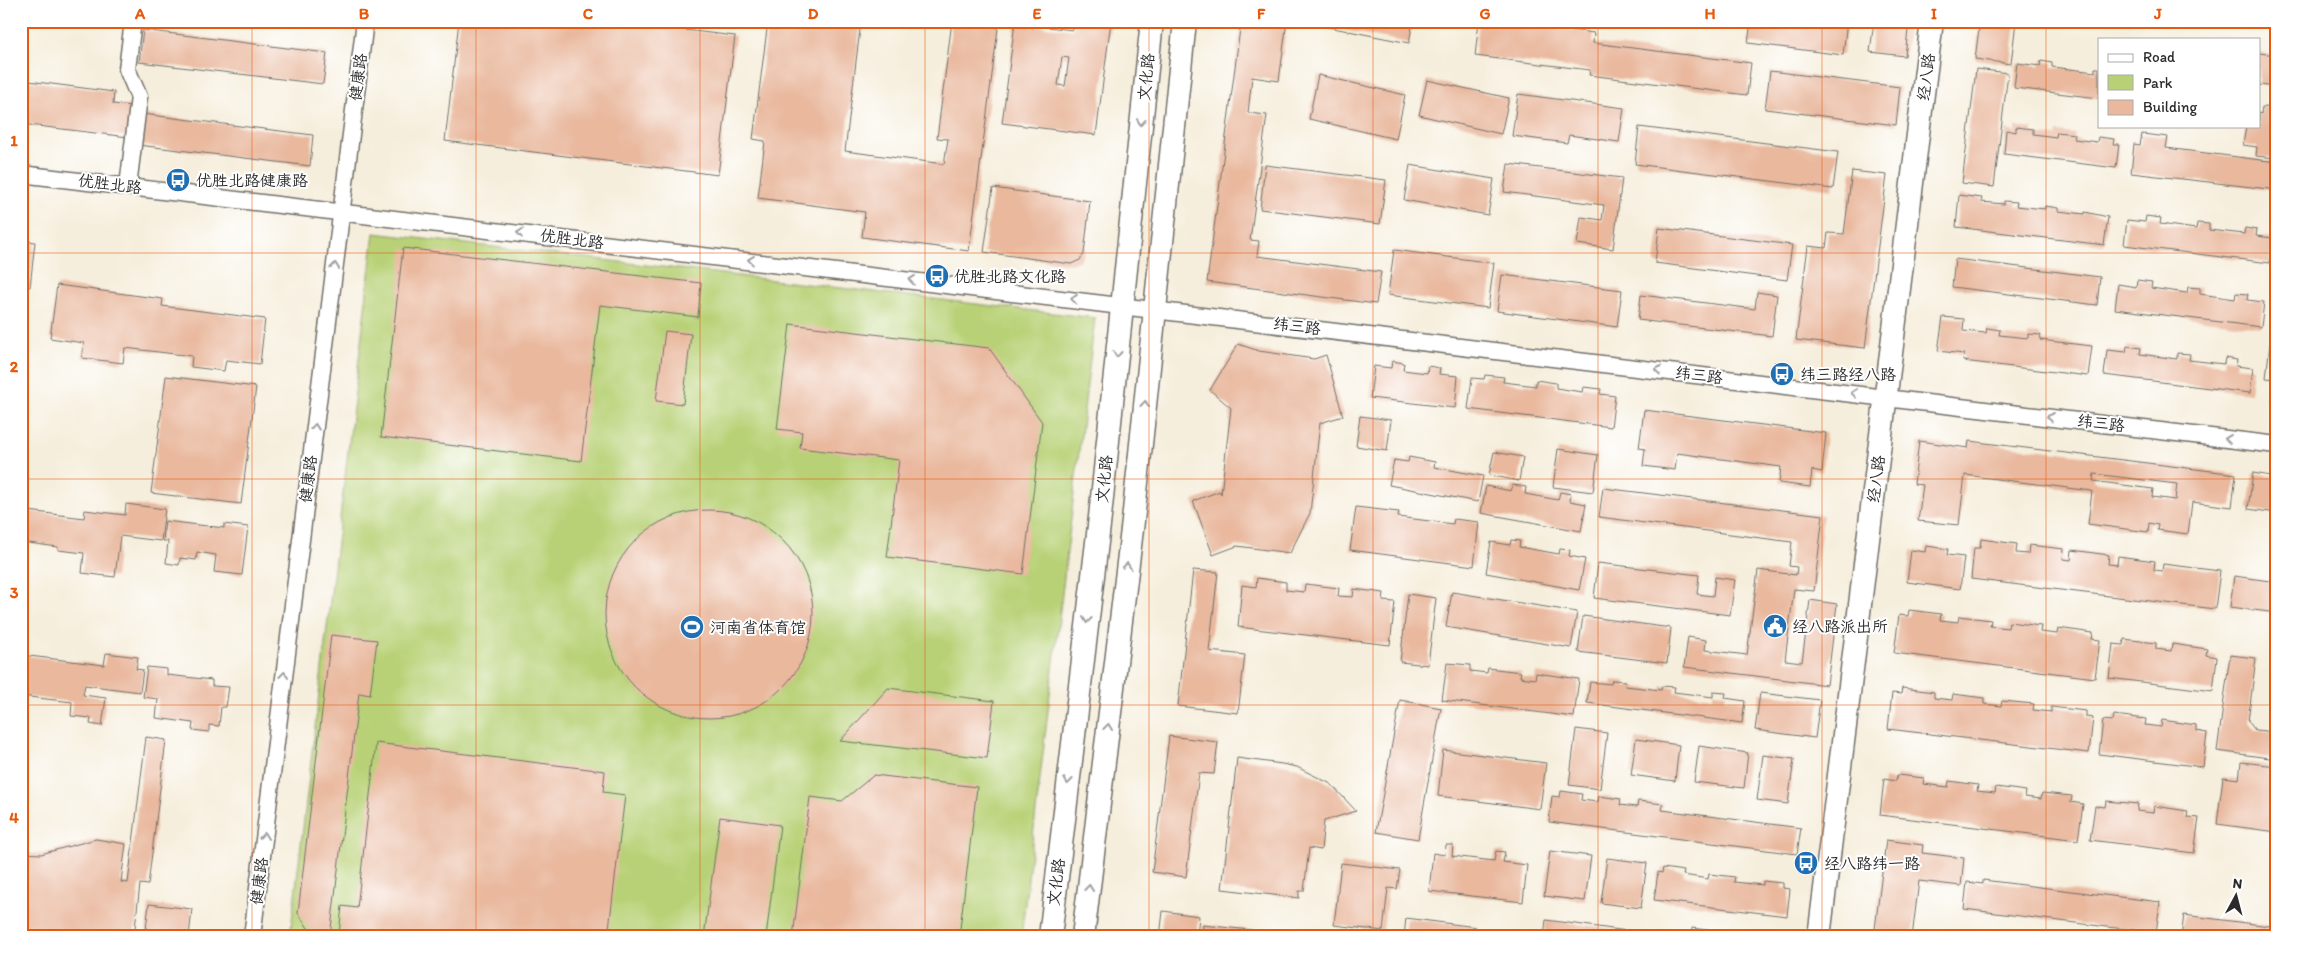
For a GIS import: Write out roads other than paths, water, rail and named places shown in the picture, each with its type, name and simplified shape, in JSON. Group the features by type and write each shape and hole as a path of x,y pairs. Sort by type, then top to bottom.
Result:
{"main road":[{"name":"文化路","path":"1050,937 1100,517 1152,21"},
{"name":"文化路","path":"1083,937 1133,521 1185,21"},
{"name":"经八路","path":"1819,937 1932,21"}],"street":[{"path":"128,186 139,97 127,69 133,21"},
{"name":"健康路","path":"252,937 365,21"},
{"name":"优胜北路","path":"21,174 1122,305"},
{"name":"纬三路","path":"1122,305 2277,445"}],"place":[{"name":"优胜北路健康路","path":"178,180"},
{"name":"优胜北路文化路","path":"937,276"},
{"name":"纬三路经八路","path":"1782,374"},
{"name":"经八路派出所","path":"1775,626"},
{"name":"河南省体育馆","path":"692,627"},
{"name":"经八路纬一路","path":"1806,863"}]}
